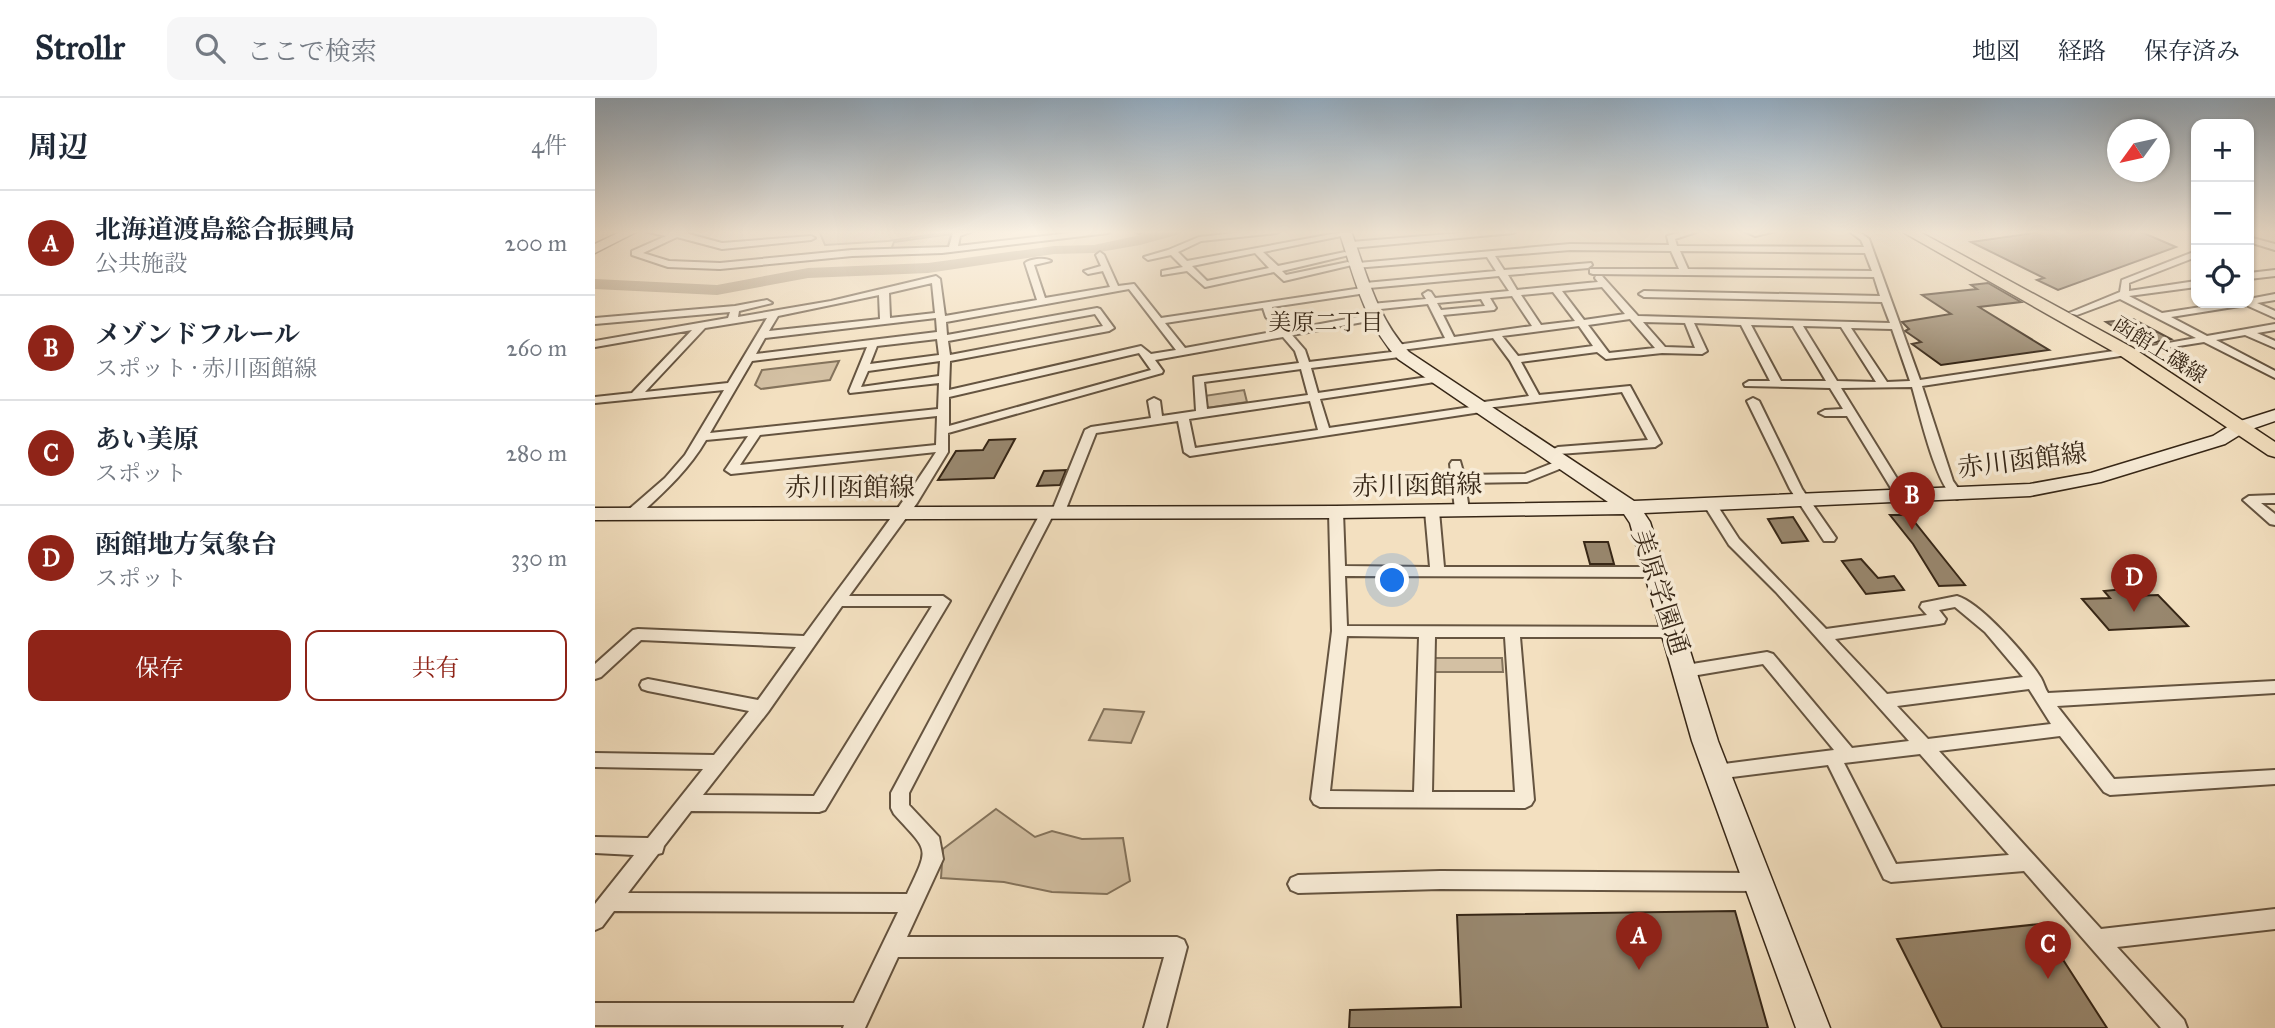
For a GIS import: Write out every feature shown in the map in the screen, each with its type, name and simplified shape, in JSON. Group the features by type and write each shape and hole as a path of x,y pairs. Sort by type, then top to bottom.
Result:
{"main road":[{"name":"美原学園通","path":"1358,274 1372,312 1397,351 1629,507 1640,522 1716,772 1813,1028"},
{"name":"函館上磯線","path":"1989,274 2133,351"},
{"name":"函館上磯線","path":"2002,274 2074,313 2133,351 2256,432 2275,451"},
{"name":"赤川函館線","path":"595,514 1432,511 1710,505 1957,495 2031,490 2094,478 2256,432 2275,415"}],"street":[{"path":"1033,274 1042,302"},
{"path":"1109,274 1115,289"},
{"path":"1196,274 1205,284 1250,274"},
{"path":"1280,274 1284,278 1305,274"},
{"path":"1419,274 1450,339"},
{"path":"1159,321 1365,288 1487,274"},
{"path":"1502,274 1538,328"},
{"path":"1596,274 1662,350"},
{"path":"1877,274 1947,482 1957,495"},
{"path":"2122,295 2125,282 2144,274"},
{"path":"595,321 734,314 884,292 936,279 945,358 943,448 912,500 762,707 655,847 595,920"},
{"path":"1147,358 1285,333 1432,301 1604,284"},
{"path":"2074,313 2122,295 2191,285"},
{"path":"762,335 885,321 940,318 1131,286 1182,351"},
{"path":"1556,289 1606,356 1662,350 1702,351 1688,320"},
{"path":"884,292 885,321"},
{"path":"1644,295 1886,299"},
{"path":"1707,295 1719,321"},
{"path":"2122,295 2275,375"},
{"path":"1438,313 1491,308 1483,296"},
{"path":"2254,301 2275,298"},
{"path":"1266,305 1271,317 1300,350 1325,433"},
{"path":"2254,305 2275,315"},
{"path":"632,514 669,481 704,437 762,335 771,308"},
{"path":"2161,316 2210,308"},
{"path":"748,358 941,337 1097,311 1109,328 945,358 863,368"},
{"path":"595,344 702,325 734,314"},
{"path":"1202,413 1198,379 1304,366 1397,351 1450,339 1634,318 1895,326"},
{"path":"1744,321 1776,399"},
{"path":"1796,323 1853,412 1903,498"},
{"path":"1844,324 1884,384"},
{"path":"635,396 702,325"},
{"path":"1749,384 1916,384 2275,327"},
{"path":"2246,332 2275,345"},
{"path":"1495,334 1515,360 1535,398"},
{"path":"873,344 854,391 944,379"},
{"path":"1515,360 1601,348"},
{"path":"943,431 1158,371 1141,349 944,395"},
{"path":"595,1014 858,1021 930,868 934,852 929,838 904,815 900,808 900,793 1052,514 1091,430 1435,379"},
{"path":"595,400 732,386"},
{"path":"1183,416 1190,452 1325,433 1535,398 1626,388 1655,443 1558,450 1556,458 1527,478 1458,479"},
{"path":"1154,401 1157,420"},
{"path":"1753,401 1805,502 1829,538"},
{"path":"704,437 944,412"},
{"path":"1825,413 1853,412"},
{"path":"757,431 731,470 943,448"},
{"path":"1456,464 1462,510"},
{"path":"2275,499 2249,500 2275,522"},
{"path":"1710,505 1734,542 1924,746 2176,1028"},
{"path":"1432,511 1437,571"},
{"path":"1336,512 1341,631 1319,799 1525,800 1512,632"},
{"path":"1338,571 1655,572"},
{"path":"689,803 819,804 943,601 839,601"},
{"path":"1822,635 1939,619 1927,607 1957,601 1983,619 2035,682 2064,730 2110,787 2271,782"},
{"path":"1341,631 1674,632"},
{"path":"1423,800 1427,631"},
{"path":"595,673 638,634 809,642"},
{"path":"1686,671 1767,658 1841,756 1891,873 2029,862"},
{"path":"1883,701 2035,682"},
{"path":"647,685 762,707"},
{"path":"2044,699 2275,687"},
{"path":"1716,772 2064,730"},
{"path":"595,760 720,762"},
{"path":"595,845 655,847"},
{"path":"1298,884 1440,880 1756,882"},
{"path":"609,902 913,903"},
{"path":"2098,939 2275,919"},
{"path":"892,947 1177,947 1155,1028"}],"shaded area":[{"path":"839,361 830,380 761,389 755,385 762,370"},
{"path":"1244,390 1247,402 1207,408 1204,396"},
{"path":"1433,658 1502,658 1503,672 1433,672"},
{"path":"1104,709 1144,712 1131,743 1089,740"},
{"path":"996,809 1035,837 1052,831 1082,839 1123,838 1130,881 1107,894 1052,892 1004,882 941,878 943,849"}],"building":[{"path":"2037,274 2101,274 2058,290 2037,280 2044,278"},
{"path":"1988,283 2021,302 1979,307 2049,350 1941,365 1912,344 1921,342 1905,331 1909,329 1902,322 1951,314 1922,295 1977,289 1971,285"},
{"path":"2133,319 2171,339 2146,344 2136,341 2106,322"},
{"path":"1015,439 994,478 938,480 956,451 983,450 989,440"},
{"path":"1066,470 1060,485 1037,486 1044,471"},
{"path":"1890,515 1909,515 1965,585 1939,586 1913,544"},
{"path":"1793,517 1808,541 1782,543 1768,519"},
{"path":"1584,542 1608,542 1614,564 1590,564"},
{"path":"1861,559 1878,578 1894,576 1904,590 1866,594 1842,561"},
{"path":"2124,589 2130,596 2158,595 2188,626 2109,630 2082,599 2110,598 2104,591"},
{"path":"1735,911 1768,1028 1349,1028 1350,1010 1461,1007 1457,915"},
{"path":"2040,924 2107,1028 1942,1028 1897,939"}],"waterway":[{"path":"595,284 717,290 801,274"}],"place":[{"name":"メゾンドフルール","path":"1912,530"},
{"name":"函館地方気象台","path":"2134,612"},
{"name":"北海道渡島総合振興局","path":"1639,970"},
{"name":"あい美原","path":"2048,979"}],"district":[{"name":"美原二丁目","path":"1326,322"}]}
